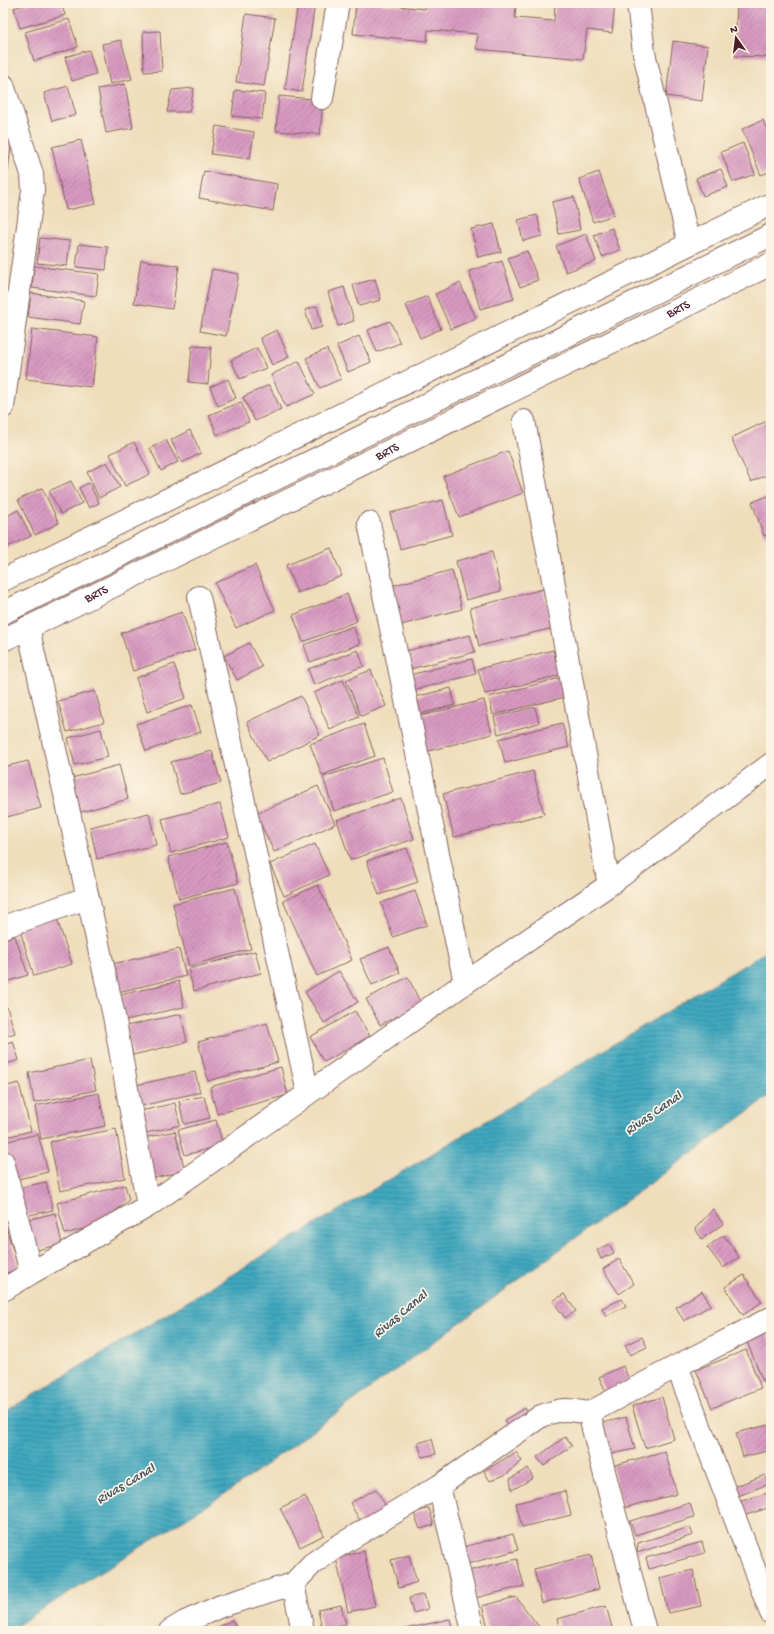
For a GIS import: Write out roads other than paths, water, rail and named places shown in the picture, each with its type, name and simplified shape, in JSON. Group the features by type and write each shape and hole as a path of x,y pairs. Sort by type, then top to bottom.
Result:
{"street":[{"path":"322,98 338,3"},
{"path":"638,3 644,53 689,244"},
{"path":"3,85 32,174 34,190 3,407"},
{"path":"3,580 771,204"},
{"path":"3,613 771,235"},
{"name":"BRTS","path":"3,640 771,264"},
{"path":"524,422 609,885"},
{"path":"369,523 465,983"},
{"path":"199,597 308,1093"},
{"path":"28,627 114,1016 148,1206"},
{"path":"3,1290 148,1206 465,983 609,885 771,764"},
{"path":"3,927 87,898"},
{"path":"3,1162 31,1273"},
{"path":"170,1631 185,1622 221,1606 293,1584 312,1564 335,1548 439,1486 541,1416 567,1409 589,1413 771,1318"},
{"path":"677,1366 771,1613"},
{"path":"589,1413 645,1631"},
{"path":"439,1486 473,1631"},
{"path":"293,1584 303,1631"}],"water":[{"name":"Rivas Canal","path":"771,949 771,1095 237,1486 8,1631 3,1631 3,1413"}]}
